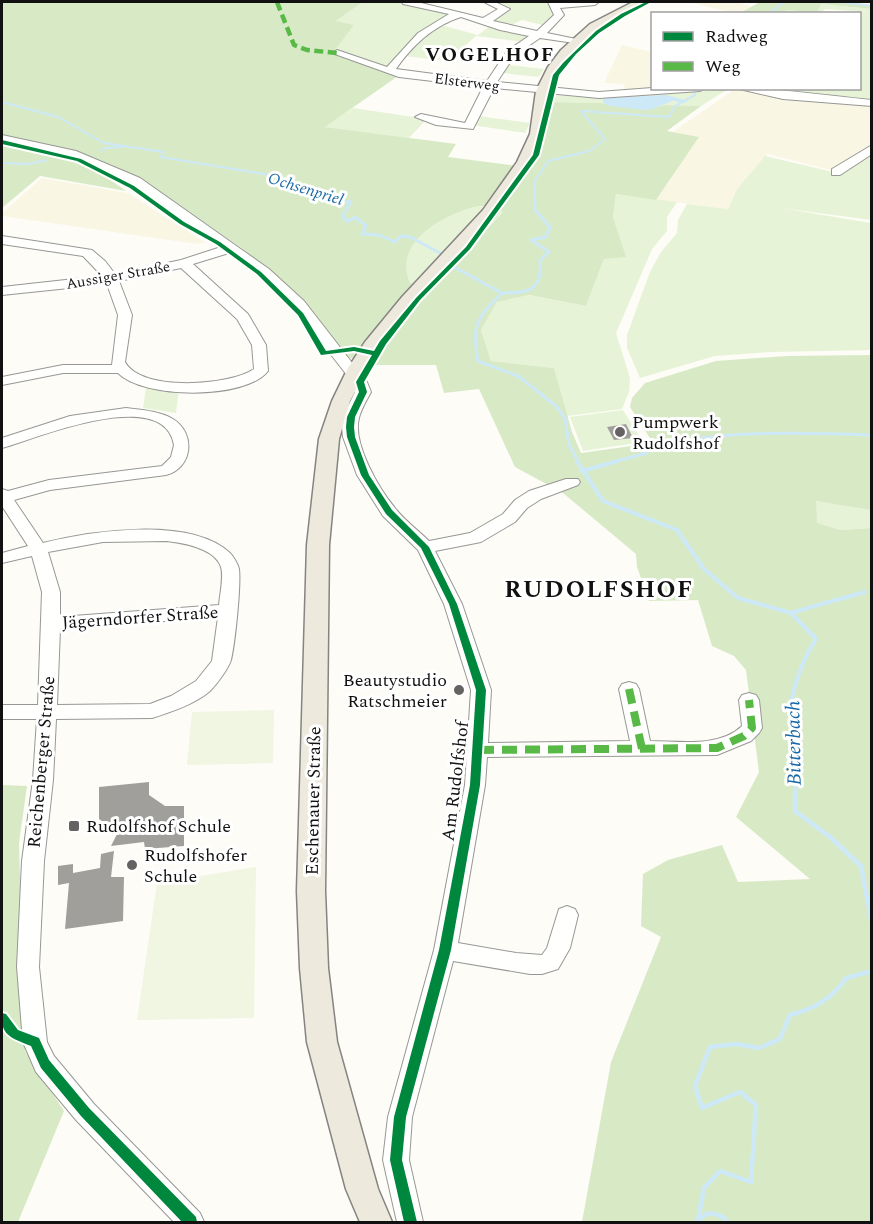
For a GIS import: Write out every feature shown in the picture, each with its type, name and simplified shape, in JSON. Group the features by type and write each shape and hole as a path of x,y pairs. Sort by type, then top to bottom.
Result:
{"main road":[{"path":"545,88 563,56 577,42 594,27 641,2"},
{"name":"Eschenauer Straße","path":"376,1222 362,1189 322,1042 314,968 311,891 318,545 330,439 341,401 353,375 371,346 408,301 489,213 531,147 541,119 545,88"}],"street":[{"path":"406,2 539,35 577,42"},
{"path":"484,22 505,9 488,2"},
{"path":"421,117 468,127 491,85 514,51 539,35 557,18 559,15 554,4 595,2"},
{"path":"391,69 423,34 444,20 461,14"},
{"name":"Elsterweg","path":"337,53 391,69 399,74 491,85 545,88 599,95 679,90"},
{"path":"752,90 799,98 872,103"},
{"path":"2,138 66,152 110,168 136,181 264,272 299,304 353,375"},
{"path":"836,172 872,148"},
{"path":"2,240 87,253 96,257 111,279 125,314 118,362 121,369"},
{"name":"Aussiger Straße","path":"2,291 111,279 184,263 233,248"},
{"path":"2,381 63,369 121,369 141,381 197,386 246,381 261,371 259,345 243,316 184,263"},
{"name":"Am Rudolfshof","path":"353,375 360,382 363,392 351,417 351,437 365,475 389,512 425,547 453,604 481,690 476,785 445,950 400,1117 396,1160 410,1222"},
{"path":"2,442 58,424 113,413 135,412 161,418 174,426 182,444 182,456 175,465 166,470 49,485 4,496"},
{"path":"425,547 475,538 509,518 521,504 535,495 572,482"},
{"name":"Reichenberger Straße","path":"4,496 39,550 51,592 43,780 33,861 28,967 35,1042 45,1064 85,1112 191,1222"},
{"path":"2,558 103,537 167,536 191,539 209,546 225,558 230,568 228,610 220,662 203,686 178,701 152,711 2,712"},
{"name":"Jägerndorfer Straße","path":"51,624 228,610"},
{"path":"629,689 642,749"},
{"path":"479,750 717,748 744,736 752,728 749,700"},
{"path":"445,950 533,966 550,962 556,955 567,915"}],"shaded area":[{"path":"688,2 736,2 752,6 742,12 729,12"},
{"path":"622,45 651,52 651,88 626,93 624,84 604,83"},
{"path":"734,90 788,99 871,104 871,144 830,170 768,154 737,189 728,209 656,200 699,137 671,133"},
{"path":"42,178 128,193 205,242 197,244 2,216 2,213"}],"green space":[{"path":"2,2 363,2 336,21 354,25 332,54 398,76 325,127 456,144 448,157 532,168 547,123 551,102 601,103 645,110 665,105 701,106 667,131 699,137 656,200 616,194 613,217 626,257 604,259 586,306 529,295 497,302 481,330 491,361 554,368 572,432 581,453 653,443 630,407 632,398 645,383 716,361 787,356 871,355 871,510 816,501 817,523 840,530 871,528 871,1222 582,1222 611,1062 661,937 641,926 643,874 668,860 722,845 738,882 810,879 736,817 759,772 746,670 734,656 712,646 698,600 649,601 637,567 636,554 563,493 515,467 479,389 444,393 436,365 375,365 343,356 275,275 243,249 148,183 112,165 70,149 2,135","holes":["489,206 503,212 437,282 428,285 410,283 406,268 408,254 415,242 426,231 466,209"]},
{"path":"363,2 401,2 455,13 425,29 388,67 333,52 354,25 335,22"},
{"path":"493,2 549,2 554,15 546,26 522,20 508,27 492,21 508,9 503,4"},
{"path":"760,2 848,2 871,5 871,9 821,4 817,12 787,10 784,12 742,12"},
{"path":"820,4 871,9 871,102 753,90 861,90 861,12 867,12 825,9 817,12"},
{"path":"787,10 807,12 784,12"},
{"path":"441,25 478,35 490,26 531,34 524,42 476,36 466,45 455,62 405,56"},
{"path":"509,65 544,69 539,77 502,73"},
{"path":"726,90 701,106 665,105 645,110 601,103 551,102 554,95 583,97"},
{"path":"353,108 427,119 409,138 324,127"},
{"path":"478,116 530,123 525,133 472,125"},
{"path":"2,144 51,155 83,166 126,191 40,176 2,208"},
{"path":"871,151 871,220 781,208 871,223 871,350 770,352 715,356 640,378 627,348 627,335 650,272 661,252 677,233 678,220 687,204 728,209 737,189 765,156 833,172"},
{"path":"616,194 677,202 667,217 667,231 652,249 616,333 630,378 629,392 622,409 567,416 554,368 491,361 481,330 497,302 528,295 586,306 604,259 625,256 613,217"},
{"path":"479,206 504,211 437,282 428,285 409,283 406,268 408,254 415,241 438,222 466,209"},
{"path":"146,387 179,390 176,413 143,408"},
{"path":"623,410 643,442 583,451 570,417"},
{"path":"816,501 868,508 871,510 871,528 840,530 816,523"},
{"path":"274,710 273,763 187,765 192,712"},
{"path":"2,785 27,786 19,843 25,1051 64,1111 18,1222 2,1222"},
{"path":"256,867 254,1018 137,1020 157,883"}],"water":[{"path":"667,95 672,101 645,110 610,106 603,103 603,98"}],"building":[{"name":"Pumpwerk Rudolfshof","path":"626,424 633,438 614,440 607,427"},
{"path":"149,782 149,795 165,806 184,806 184,846 145,849 144,842 111,846 118,832 99,819 99,787"},
{"path":"114,851 111,877 124,877 123,921 65,929 69,883 58,885 58,866 73,864 73,873 100,868 101,854"}],"waterway":[{"name":"Bitterbach","path":"771,12 784,2"},
{"path":"841,2 872,6"},
{"name":"Bitterbach","path":"502,293 527,291 532,288 539,278 540,260 549,252 531,240 546,237 550,227 535,210 535,181 548,161 589,151 605,139 581,111 669,117 675,106 695,95 694,90"},
{"path":"673,98 684,101"},
{"name":"Ochsenpriel","path":"2,102 58,117 104,143 164,152 161,157 276,176 319,191 327,197 350,203"},
{"path":"100,151 105,148 122,147"},
{"path":"2,163 29,164 46,160"},
{"name":"Ochsenpriel","path":"348,201 350,203"},
{"name":"Ochsenpriel","path":"350,203 343,215 344,219 349,221 355,217 366,226 362,234 379,235 395,242 401,236 410,237 442,254"},
{"name":"Ochsenpriel","path":"452,266 502,293"},
{"name":"Bitterbach","path":"502,293 478,323 475,339 478,361 518,376 556,406 565,418 569,444 578,462"},
{"path":"654,450 676,443 731,435 791,433 872,435"},
{"path":"613,462 647,453"},
{"name":"Bitterbach","path":"577,461 583,471"},
{"path":"583,471 618,461"},
{"name":"Bitterbach","path":"583,471 603,501 677,530 704,569 738,598 791,613"},
{"path":"811,607 865,592"},
{"path":"791,613 808,608"},
{"name":"Bitterbach","path":"791,613 816,639 805,658 792,697 795,796"},
{"name":"Bitterbach","path":"795,796 795,811 830,837 861,866 872,925"},
{"name":"Bitterbach","path":"727,1222 722,1216 708,1213 698,1220 704,1188 720,1171 751,1182 756,1105 740,1092 702,1108 695,1086 710,1047 736,1044 759,1048 780,1039 790,1015 822,1002 835,992 846,978 872,971"}],"marked path":[{"path":"277,2 294,45 307,50 337,53"},
{"path":"629,689 642,749"},
{"path":"479,750 717,748 744,736 752,728 749,700"}],"cycle path":[{"path":"410,1222 396,1160 400,1117 445,950 475,785 481,690 453,604 425,547 389,512 365,475 351,437 351,417 363,392 360,382 383,343 418,299 468,248 536,155 556,75 598,32 623,15 649,2"},
{"path":"2,142 79,160 132,187 182,223 218,243 259,273 301,314 324,353 354,349 376,354"},
{"path":"2,1018 14,1034 35,1042 45,1064 85,1112 191,1222"}],"place":[{"name":"Pumpwerk Rudolfshof","path":"620,432"},
{"name":"Beautystudio Ratschmeier","path":"459,690"},
{"name":"Rudolfshof Schule","path":"74,826"},
{"name":"Rudolfshofer Schule","path":"132,865"}],"district":[{"name":"VOGELHOF","path":"490,54"},
{"name":"RUDOLFSHOF","path":"599,589"}]}
